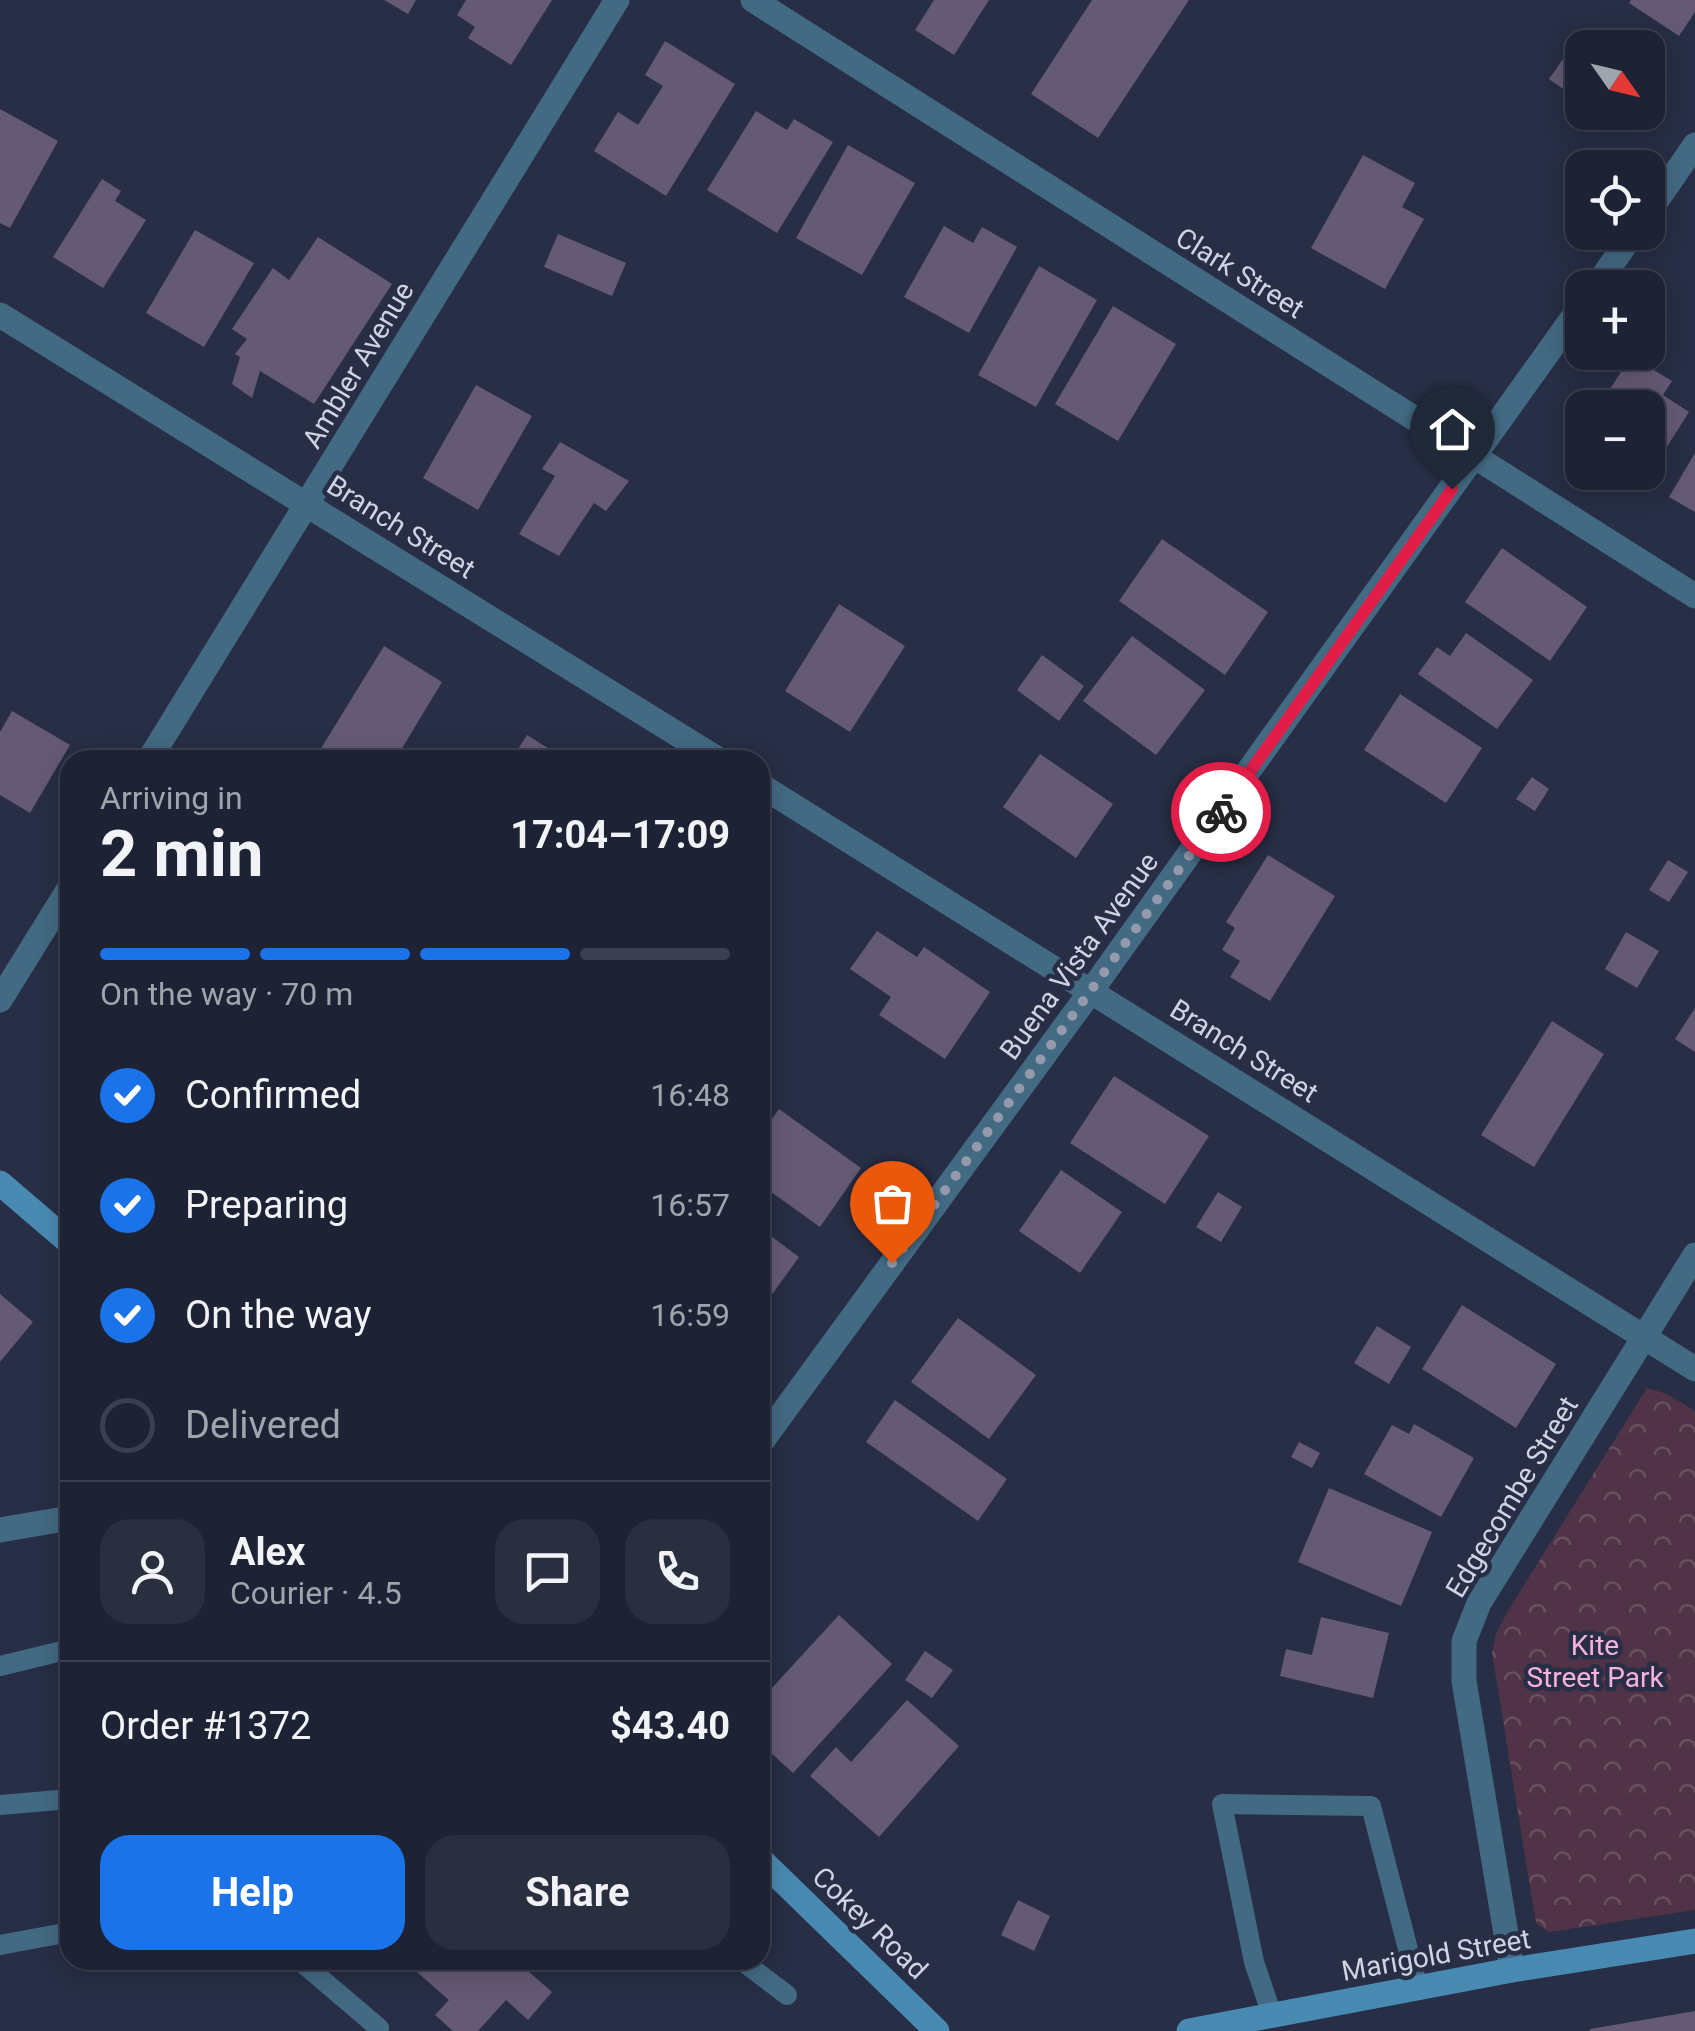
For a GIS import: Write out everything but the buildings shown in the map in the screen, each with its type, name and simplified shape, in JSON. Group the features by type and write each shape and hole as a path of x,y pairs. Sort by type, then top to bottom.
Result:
{"street":[{"name":"Ambler Avenue","path":"155,750 617,0"},
{"name":"Clark Street","path":"753,0 1695,596"},
{"path":"1665,189 1695,146"},
{"name":"Branch Street","path":"0,315 703,750"},
{"name":"Buena Vista Avenue","path":"770,1430 1092,992 1565,329"},
{"name":"Branch Street","path":"770,791 1695,1369"},
{"path":"0,1000 60,903"},
{"path":"0,1183 60,1234"},
{"name":"Edgecombe Street","path":"1512,1970 1464,1681 1464,1641 1479,1603 1695,1255"},
{"path":"0,1530 60,1520"},
{"name":"Cokey Road","path":"770,1869 937,2031"},
{"name":"Marigold Street","path":"1189,2031 1512,1970 1695,1941"}],"lane":[{"path":"0,1666 60,1651"},
{"path":"0,1805 60,1800"},
{"path":"1272,2015 1254,1962 1222,1804 1371,1806 1418,1988"},
{"path":"0,1945 60,1934"},
{"path":"310,1970 373,2030"},
{"path":"753,1970 786,1995"}],"green space":[{"name":"Kite Street Park","path":"1647,1388 1667,1394 1695,1411 1695,1910 1549,1932 1536,1923 1492,1653 1496,1634 1508,1611"}],"way so far":[{"path":"892,1263 1221,812"}],"route":[{"path":"1221,812 1452,489"}]}
